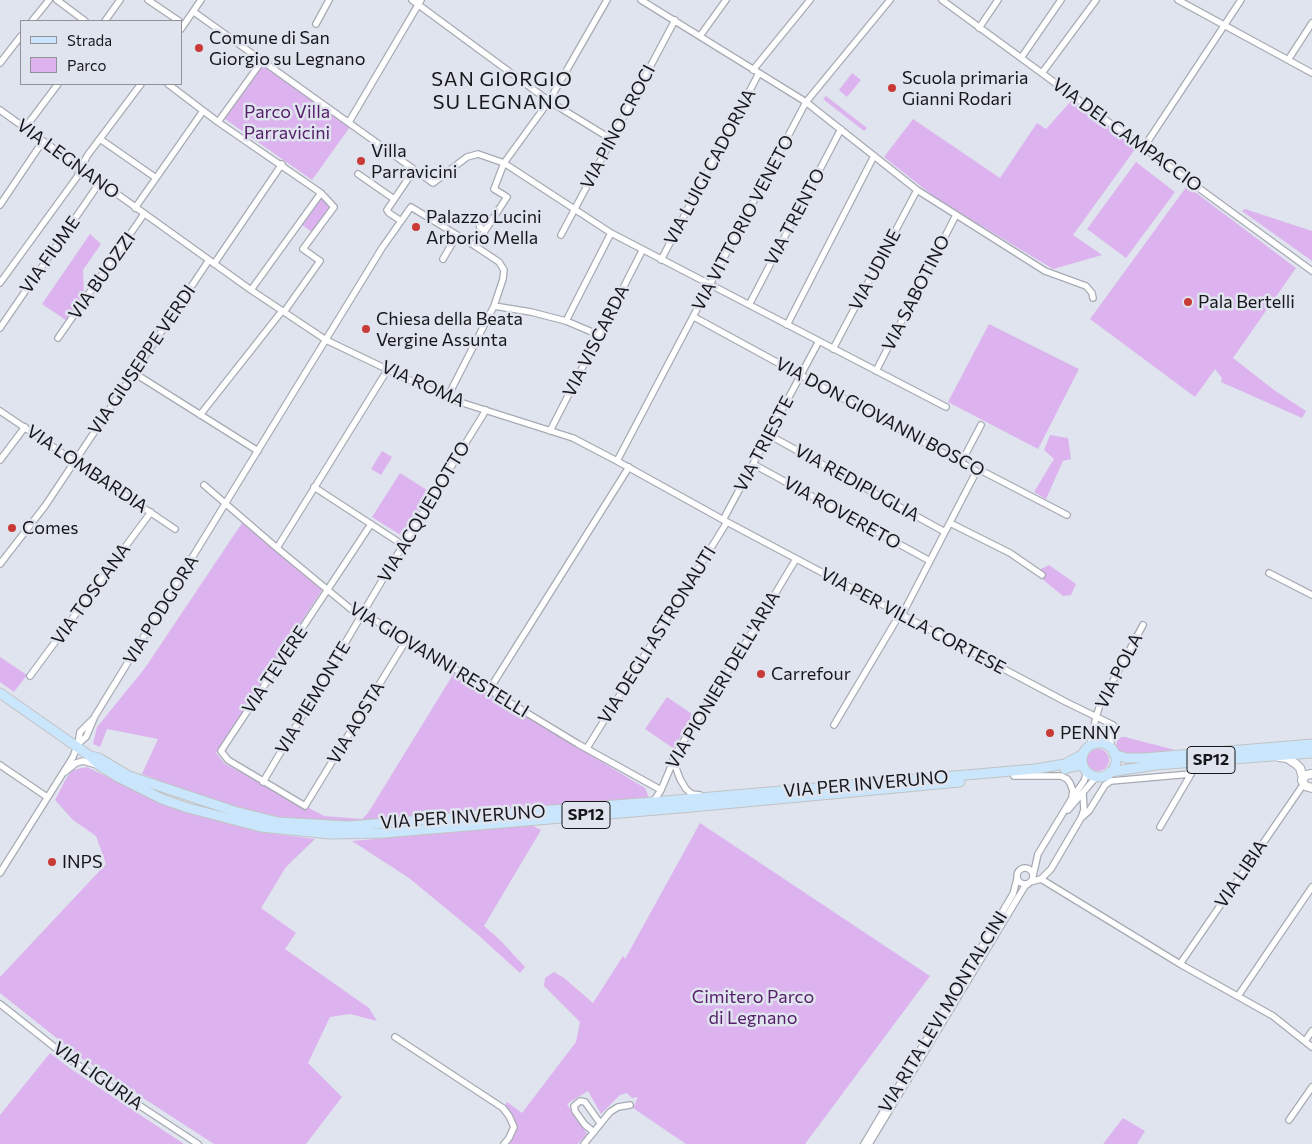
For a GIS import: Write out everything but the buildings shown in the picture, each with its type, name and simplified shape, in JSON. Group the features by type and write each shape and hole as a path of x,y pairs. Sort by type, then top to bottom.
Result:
{"main road":[{"name":"VIA PER INVERUNO","path":"0,693 77,746 100,766 162,799 215,816 277,830 348,835 692,807 1014,776 1055,771 1075,766 1085,769"},
{"path":"1091,741 1101,743 1112,751 1115,763 1110,772 1097,776 1085,769 1083,754 1091,741"},
{"name":"SP12","path":"1112,751 1126,758 1144,758 1312,744"},
{"name":"SP12","path":"1110,772 1141,766 1312,753"},
{"name":"VIA PER INVERUNO","path":"90,756 99,758 129,776 234,811 278,822 348,826 801,790 1035,769 1065,764 1083,754"}],"street":[{"path":"33,20 49,0"},
{"path":"57,0 84,20"},
{"path":"106,20 120,0"},
{"path":"148,0 174,20"},
{"path":"182,24 194,12 201,0"},
{"path":"316,24 328,0"},
{"path":"412,0 420,2 549,101 611,139"},
{"path":"475,246 507,197 494,189 504,163 549,101 607,0"},
{"path":"641,0 806,102 917,190 1045,271 1086,286 1092,293 1092,298"},
{"path":"700,36 726,0"},
{"name":"VIA LUIGI CADORNA","path":"661,260 756,71 810,0"},
{"name":"VIA VITTORIO VENETO","path":"617,461 806,102 890,0"},
{"name":"VIA DEL CAMPACCIO","path":"942,0 1312,271"},
{"path":"980,28 998,0"},
{"path":"1021,58 1060,0"},
{"path":"1042,74 1096,0"},
{"path":"1178,0 1190,2 1312,73"},
{"path":"1144,147 1241,0"},
{"path":"349,122 420,2"},
{"path":"194,12 433,183 467,157 478,154 504,163 610,233 946,407"},
{"name":"VIA PINO CROCI","path":"561,235 675,20"},
{"path":"1288,60 1312,23"},
{"path":"0,64 20,37"},
{"path":"218,122 262,61"},
{"path":"25,128 57,85"},
{"path":"0,283 82,168 87,156 140,85"},
{"path":"169,85 218,122 282,164 321,194 334,207 303,249 320,261 283,312 200,415"},
{"name":"VIA LEGNANO","path":"0,110 135,208"},
{"path":"135,208 203,111"},
{"name":"VIA TRENTO","path":"749,305 841,129"},
{"path":"100,139 156,178"},
{"path":"0,205 43,141"},
{"path":"787,325 874,156"},
{"name":"VIA GIUSEPPE VERDI","path":"0,564 45,506 134,373 282,164"},
{"path":"401,221 388,211 414,170"},
{"path":"358,174 394,199"},
{"name":"VIA FIUME","path":"0,328 100,182"},
{"name":"VIA UDINE","path":"834,349 917,190"},
{"path":"250,290 321,194"},
{"name":"VIA PODGORA","path":"0,873 77,746 86,737 95,716 382,248 411,207 457,234"},
{"name":"VIA ROMA","path":"135,208 250,290 326,340 388,368 447,398 573,438 727,522"},
{"name":"VIA BUOZZI","path":"58,338 144,214"},
{"name":"VIA SABOTINO","path":"876,371 956,215"},
{"path":"566,321 610,233"},
{"path":"443,259 457,234 498,262 504,270 494,306 447,398"},
{"name":"VIA VISCARDA","path":"550,431 642,250"},
{"path":"494,306 531,312 566,321 599,335"},
{"name":"VIA DON GIOVANNI BOSCO","path":"694,317 961,463 978,472 984,472 1067,515"},
{"name":"VIA TRIESTE","path":"727,522 753,464 819,341"},
{"path":"277,548 388,368"},
{"path":"134,373 258,451"},
{"name":"VIA ACQUEDOTTO","path":"362,615 486,410"},
{"name":"VIA LOMBARDIA","path":"0,411 175,529"},
{"path":"961,463 981,425"},
{"path":"0,460 25,427"},
{"name":"VIA REDIPUGLIA","path":"769,435 946,532"},
{"name":"VIA ROVERETO","path":"753,464 930,561"},
{"path":"489,690 629,467"},
{"path":"834,725 901,614 974,476 978,472"},
{"name":"VIA GIOVANNI RESTELLI","path":"204,485 358,615 366,615 578,744 661,790"},
{"path":"314,487 404,545"},
{"name":"VIA TOSCANA","path":"30,676 151,512"},
{"name":"VIA PER VILLA CORTESE","path":"727,522 1114,725"},
{"name":"VIA DEGLI ASTRONAUTI","path":"588,748 727,522"},
{"path":"950,522 1010,553 1042,575"},
{"name":"VIA TEVERE","path":"263,782 228,760 221,751 371,524"},
{"name":"VIA PIONIERI DELL'ARIA","path":"653,802 661,790 673,760 796,559"},
{"path":"1269,573 1312,595"},
{"name":"VIA PIEMONTE","path":"263,782 362,615"},
{"name":"VIA POLA","path":"1096,717 1100,705 1143,625"},
{"name":"VIA AOSTA","path":"263,782 305,806 407,639"},
{"path":"1091,741 1096,717"},
{"path":"1091,741 1114,725"},
{"path":"1112,751 1114,725"},
{"path":"1272,756 1287,758 1296,764 1308,786"},
{"path":"673,760 680,779 692,794 789,788 801,790"},
{"path":"59,776 76,763 83,761 100,766"},
{"path":"1160,827 1191,774 1195,762"},
{"path":"0,765 47,797"},
{"path":"1083,795 1084,810 1081,818 1051,869 1041,879 1023,884 1017,879 1018,871 1038,854 1084,781 1085,769"},
{"path":"1081,818 1089,811 1105,785 1111,781 1191,774"},
{"path":"1308,786 1306,775 1312,774"},
{"name":"VIA PER INVERUNO","path":"1014,776 1061,776 1067,778 1073,791 1072,798"},
{"path":"1059,821 1083,795 1097,776"},
{"name":"VIA LIBIA","path":"1180,964 1308,786"},
{"path":"1083,795 1090,802 1096,799"},
{"path":"1029,883 1034,876 1038,854"},
{"path":"1022,868 1030,869 1034,876"},
{"name":"VIA RITA LEVI MONTALCINI","path":"864,1144 1013,894 1017,879"},
{"path":"1041,879 1180,964 1273,1016 1312,1047"},
{"name":"VIA RITA LEVI MONTALCINI","path":"869,1144 1024,886 1029,883"},
{"path":"1238,996 1312,887"},
{"name":"VIA LIGURIA","path":"0,1004 72,1060 198,1144"},
{"path":"1305,1041 1312,1031"},
{"path":"395,1036 503,1108 514,1127 504,1144"},
{"path":"1288,1120 1312,1088"},
{"path":"594,1132 585,1125 575,1111 574,1106 580,1100 584,1102 600,1123"},
{"path":"584,1144 600,1123 618,1107 630,1105"}],"green space":[{"name":"Parco Villa Parravicini","path":"262,65 350,127 312,180 225,119"},
{"path":"852,73 861,80 847,97 839,90"},
{"path":"826,96 867,128 864,131 823,99"},
{"path":"1072,100 1136,148 1073,235 1102,255 1053,269 937,199 884,157 913,119 1000,178 1037,123 1046,129"},
{"path":"1136,162 1175,192 1126,258 1087,229"},
{"name":"Pala Bertelli","path":"1187,186 1296,268 1233,358 1274,390 1306,411 1302,418 1221,382 1222,378 1215,369 1195,397 1090,319"},
{"path":"321,195 333,207 313,233 301,224"},
{"path":"1245,209 1312,231 1312,261 1242,211"},
{"path":"90,234 101,244 83,270 84,296 67,321 42,304"},
{"path":"989,324 1079,369 1038,449 948,402"},
{"path":"1050,435 1068,438 1071,459 1063,461 1046,499 1034,492 1054,459 1044,450"},
{"path":"382,451 392,457 381,475 371,469"},
{"path":"400,473 430,492 402,536 372,517"},
{"path":"242,523 322,590 216,753 225,764 324,816 362,819 368,813 454,673 645,788 649,798 347,822 279,817 225,805 142,774 158,739 107,729 100,747 93,744 97,727 145,668"},
{"path":"1049,565 1076,584 1071,595 1063,596 1041,578 1041,569"},
{"path":"0,657 27,675 14,692 0,682"},
{"path":"667,697 695,716 673,748 645,729"},
{"path":"1122,737 1183,752 1132,755 1118,750 1117,740"},
{"path":"1098,749 1106,752 1109,760 1106,768 1098,771 1090,768 1087,760 1090,752"},
{"path":"87,767 154,800 201,816 260,832 315,839 286,867 261,908 296,933 285,949 369,1008 377,1021 350,1014 330,1017 308,1063 342,1097 306,1144 214,1144 83,1059 0,993 0,977 106,864 96,836 73,820 55,800 67,777 73,770"},
{"name":"Cimitero Parco di Legnano","path":"700,823 930,976 805,1144 686,1144 633,1108 638,1097 632,1098 627,1093 620,1095 601,1114 588,1091 567,1104 587,1134 578,1144 507,1144 515,1123 513,1116 505,1106 507,1102 522,1113 576,1042 580,1022 544,986 545,978 554,972 564,978 593,1003 623,956 625,959"},
{"path":"531,825 541,830 484,926 525,967 520,973 477,934 409,878 352,841"},
{"path":"50,1053 184,1144 0,1144 0,1115"},
{"path":"1123,1118 1145,1131 1137,1144 1103,1144"}],"place":[{"name":"Comune di San Giorgio su Legnano","path":"199,48"},
{"name":"Scuola primaria Gianni Rodari","path":"892,88"},
{"name":"Villa Parravicini","path":"361,161"},
{"name":"Palazzo Lucini Arborio Mella","path":"416,227"},
{"name":"Pala Bertelli","path":"1188,302"},
{"name":"Chiesa della Beata Vergine Assunta","path":"366,329"},
{"name":"Comes","path":"12,528"},
{"name":"Carrefour","path":"761,674"},
{"name":"PENNY","path":"1050,733"},
{"name":"INPS","path":"52,862"}],"district":[{"name":"SAN GIORGIO SU LEGNANO","path":"502,90"}]}
